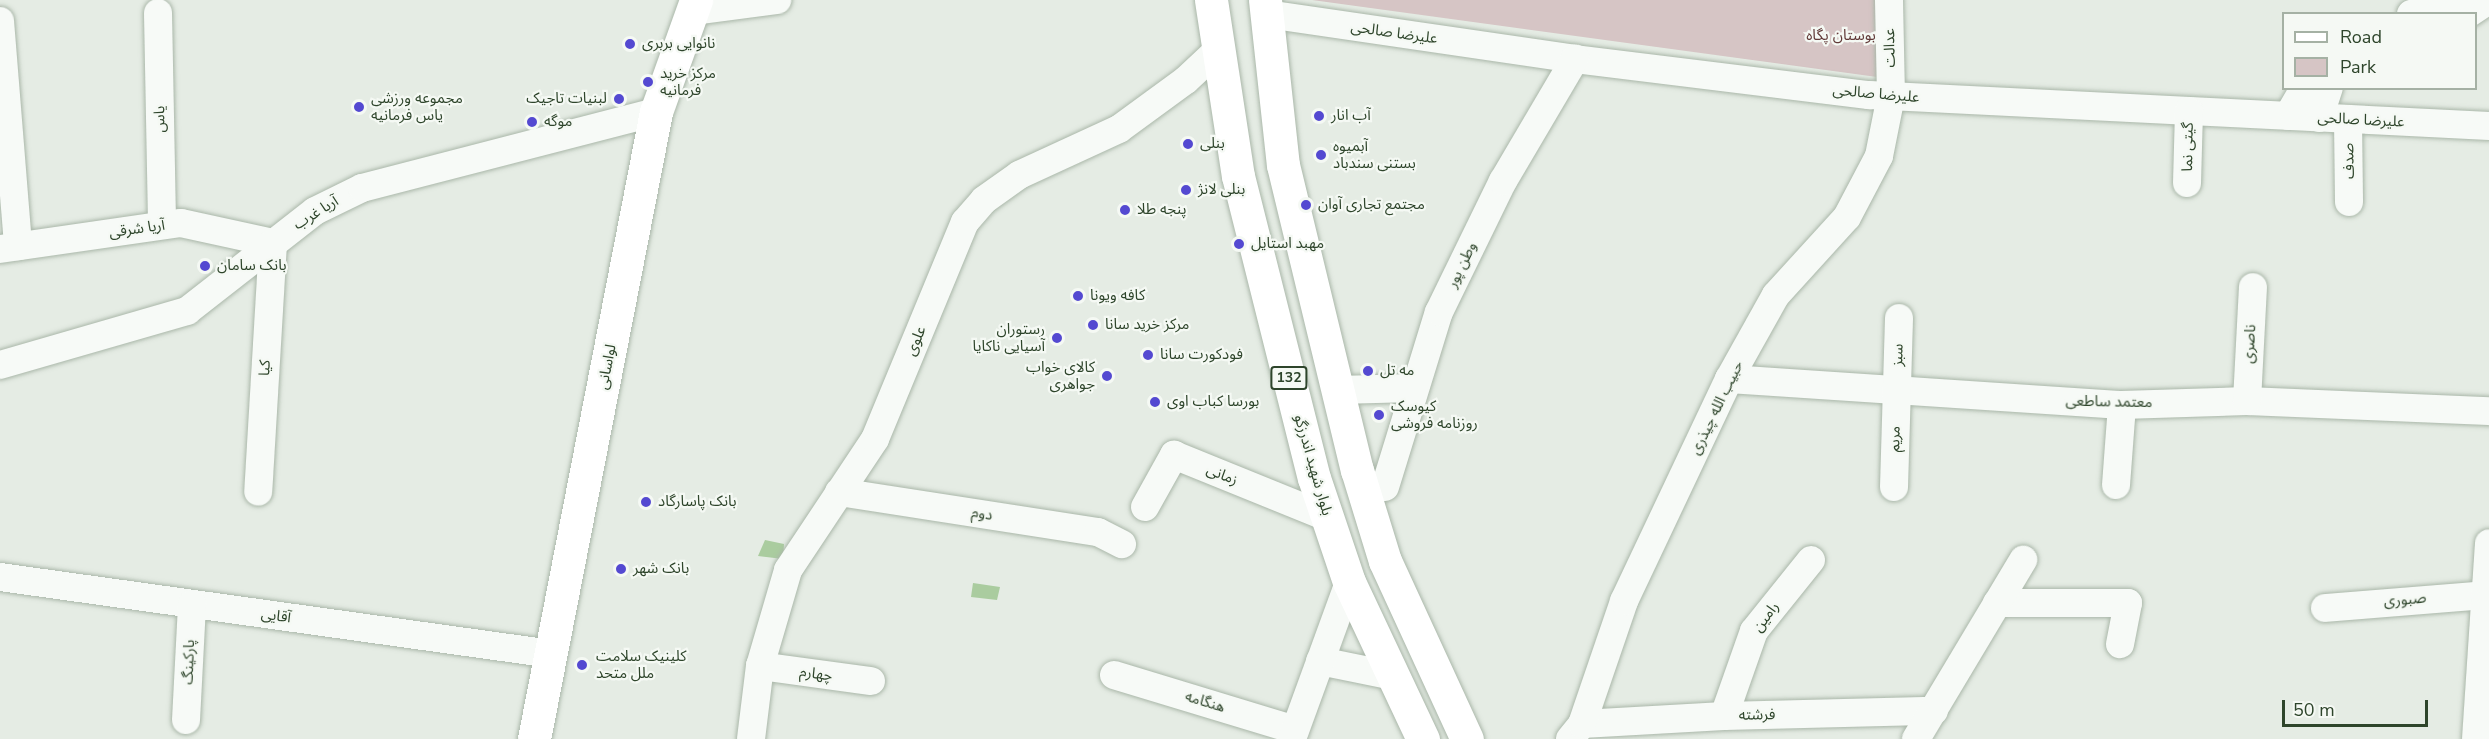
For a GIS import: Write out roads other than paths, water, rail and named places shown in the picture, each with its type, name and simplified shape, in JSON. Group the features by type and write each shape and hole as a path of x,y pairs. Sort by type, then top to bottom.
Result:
{"main road":[{"name":"بلوار شهید اندرزگو","path":"1211,0 1217,51 1238,176 1327,517 1349,582 1423,739"},
{"name":"لواسانی","path":"534,739 656,112 694,5"},
{"path":"1266,7 1283,165 1338,390 1385,561 1467,739"}],"street":[{"path":"694,5 777,0"},
{"name":"عدالت","path":"1889,0 1891,96"},
{"path":"2418,12 2459,0"},
{"path":"2471,12 2489,0"},
{"name":"علیرضا صالحی","path":"1266,7 1575,59 1891,96 2489,126"},
{"name":"یاس","path":"158,13 162,225"},
{"path":"0,21 9,248"},
{"name":"علوی","path":"751,739 760,666 788,570 875,439 965,222 984,200 1019,175 1119,129 1186,80 1217,51"},
{"name":"وطن پور","path":"1385,487 1414,388 1444,302 1503,181 1575,59"},
{"path":"2288,116 2303,90"},
{"path":"2319,118 2328,90"},
{"name":"حبیب الله چیذری","path":"1576,732 1624,601 1729,379 1776,295 1846,217 1879,156 1891,96"},
{"name":"گیتی نما","path":"2187,183 2189,111"},
{"name":"آریا غرب","path":"0,365 187,311 315,211 389,178 656,112"},
{"name":"صدف","path":"2348,119 2349,202"},
{"name":"آریا شرقی","path":"9,248 181,223 273,243"},
{"name":"کیا","path":"258,492 273,243"},
{"name":"ناصری","path":"2247,401 2253,286"},
{"name":"سبز","path":"1897,391 1899,318"},
{"name":"معتمد ساطعی","path":"1729,379 2122,405 2247,401 2489,411"},
{"path":"1338,390 1414,388"},
{"name":"مریم","path":"1894,487 1897,391"},
{"path":"2116,485 2122,405"},
{"name":"زمانی","path":"1145,507 1174,455 1327,517"},
{"name":"دوم","path":"839,492 1098,532 1122,544"},
{"path":"2476,739 2489,543"},
{"name":"رامین","path":"1724,716 1754,632 1811,560"},
{"path":"1916,739 2023,560"},
{"name":"آقایی","path":"0,577 552,654"},
{"path":"1293,734 1349,582"},
{"name":"صبوری","path":"2325,608 2486,595"},
{"path":"1997,603 2128,603 2120,644"},
{"name":"پارکینگ","path":"186,720 192,604"},
{"path":"1320,661 1393,676"},
{"name":"چهارم","path":"760,666 871,681"},
{"name":"هنگامه","path":"1114,675 1293,734"},
{"name":"فرشته","path":"1576,732 1724,716 1934,711"}],"place":[{"name":"نانوایی بربری","path":"630,44"},
{"name":"مرکز خرید فرمانیه","path":"648,82"},
{"name":"لبنیات تاجیک","path":"619,99"},
{"name":"مجموعه ورزشی یاس فرمانیه","path":"359,107"},
{"name":"آب انار","path":"1319,116"},
{"name":"موگه","path":"532,122"},
{"name":"بنلی","path":"1188,144"},
{"name":"آبمیوه بستنی سندباد","path":"1321,155"},
{"name":"بنلی لانژ","path":"1186,190"},
{"name":"مجتمع تجاری آوان","path":"1306,205"},
{"name":"پنجه طلا","path":"1125,210"},
{"name":"مهبد استایل","path":"1239,244"},
{"name":"بانک سامان","path":"205,266"},
{"name":"کافه ویونا","path":"1078,296"},
{"name":"مرکز خرید سانا","path":"1093,325"},
{"name":"رستوران آسیایی ناکایا","path":"1057,338"},
{"name":"فودکورت سانا","path":"1148,355"},
{"name":"مه تل","path":"1368,371"},
{"name":"کالای خواب جواهری","path":"1107,376"},
{"name":"بورسا کباب اوی","path":"1155,402"},
{"name":"کیوسک روزنامه فروشی","path":"1379,415"},
{"name":"بانک پاسارگاد","path":"646,502"},
{"name":"بانک شهر","path":"621,569"},
{"name":"کلینیک سلامت ملل متحد","path":"582,665"}],"park label":[{"name":"بوستان پگاه","path":"1841,36"}]}
